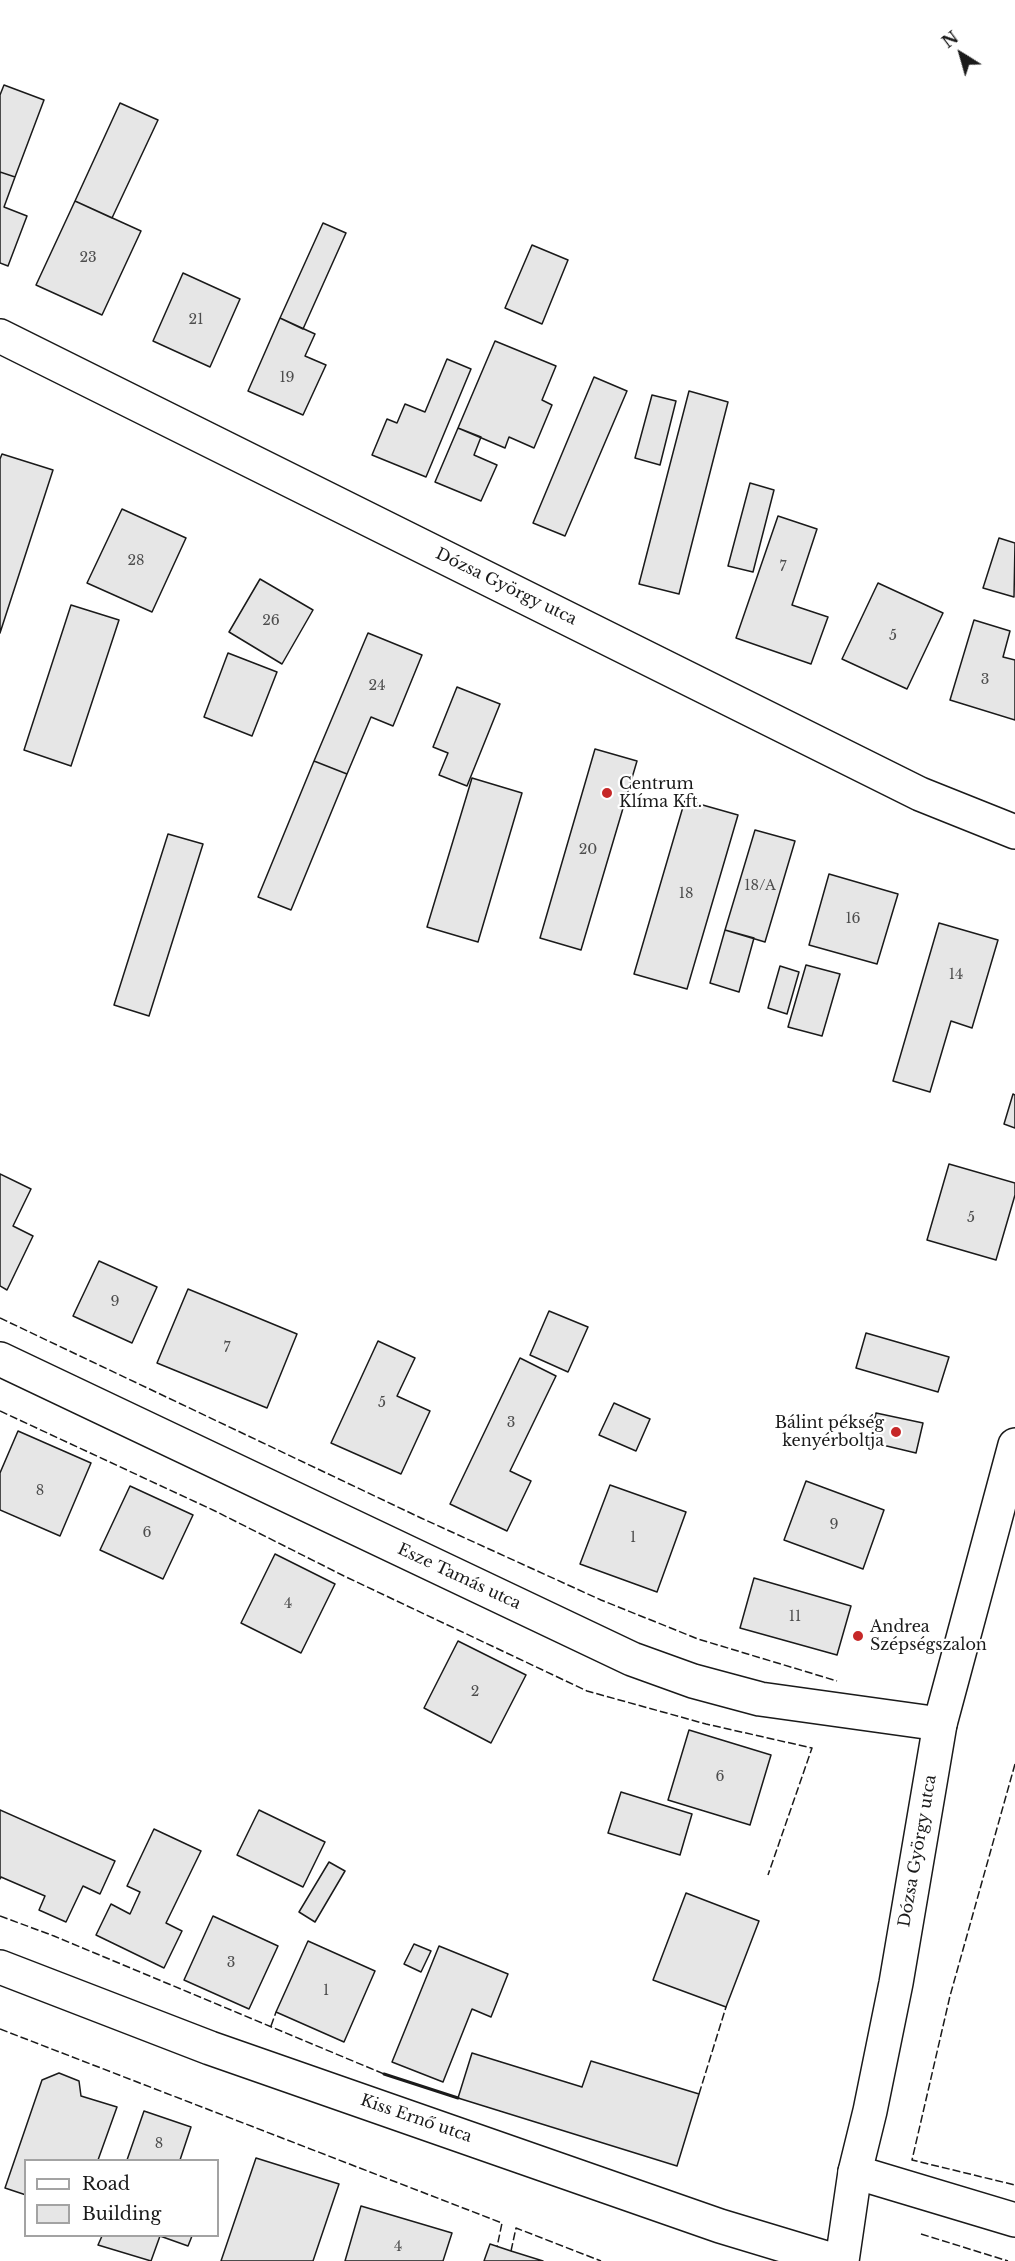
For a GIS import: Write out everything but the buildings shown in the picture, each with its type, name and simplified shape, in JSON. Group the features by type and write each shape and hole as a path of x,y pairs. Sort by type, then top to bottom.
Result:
{"street":[{"name":"Dózsa György utca","path":"0,336 920,794 1015,832"},
{"name":"Esze Tamás utca","path":"0,1359 632,1659 693,1682 759,1699 940,1724"},
{"name":"Dózsa György utca","path":"842,2261 855,2172 896,1983 940,1724 1015,1445"},
{"name":"Kiss Ernő utca","path":"0,1967 210,2048 720,2226 836,2261"},
{"path":"855,2172 1015,2220"}],"fence":[{"path":"0,1318 421,1518 601,1600 698,1639 837,1681"},
{"path":"0,1411 215,1511 344,1576 587,1691 706,1724 812,1748 768,1875"},
{"path":"1015,1764 950,1996 912,2160 1015,2185"},
{"path":"0,1916 54,1936 384,2074"},
{"path":"699,2094 726,2007"},
{"path":"271,2026 276,2012"},
{"path":"0,2029 502,2223 497,2247"},
{"path":"511,2251 516,2228 601,2261"},
{"path":"921,2234 1008,2261"}],"wall":[{"path":"384,2074 458,2098"}],"place":[{"name":"Centrum Klíma Kft.","path":"607,793"},
{"name":"Bálint pékség kenyérboltja","path":"896,1432"},
{"name":"Andrea Szépségszalon","path":"858,1636"}]}
